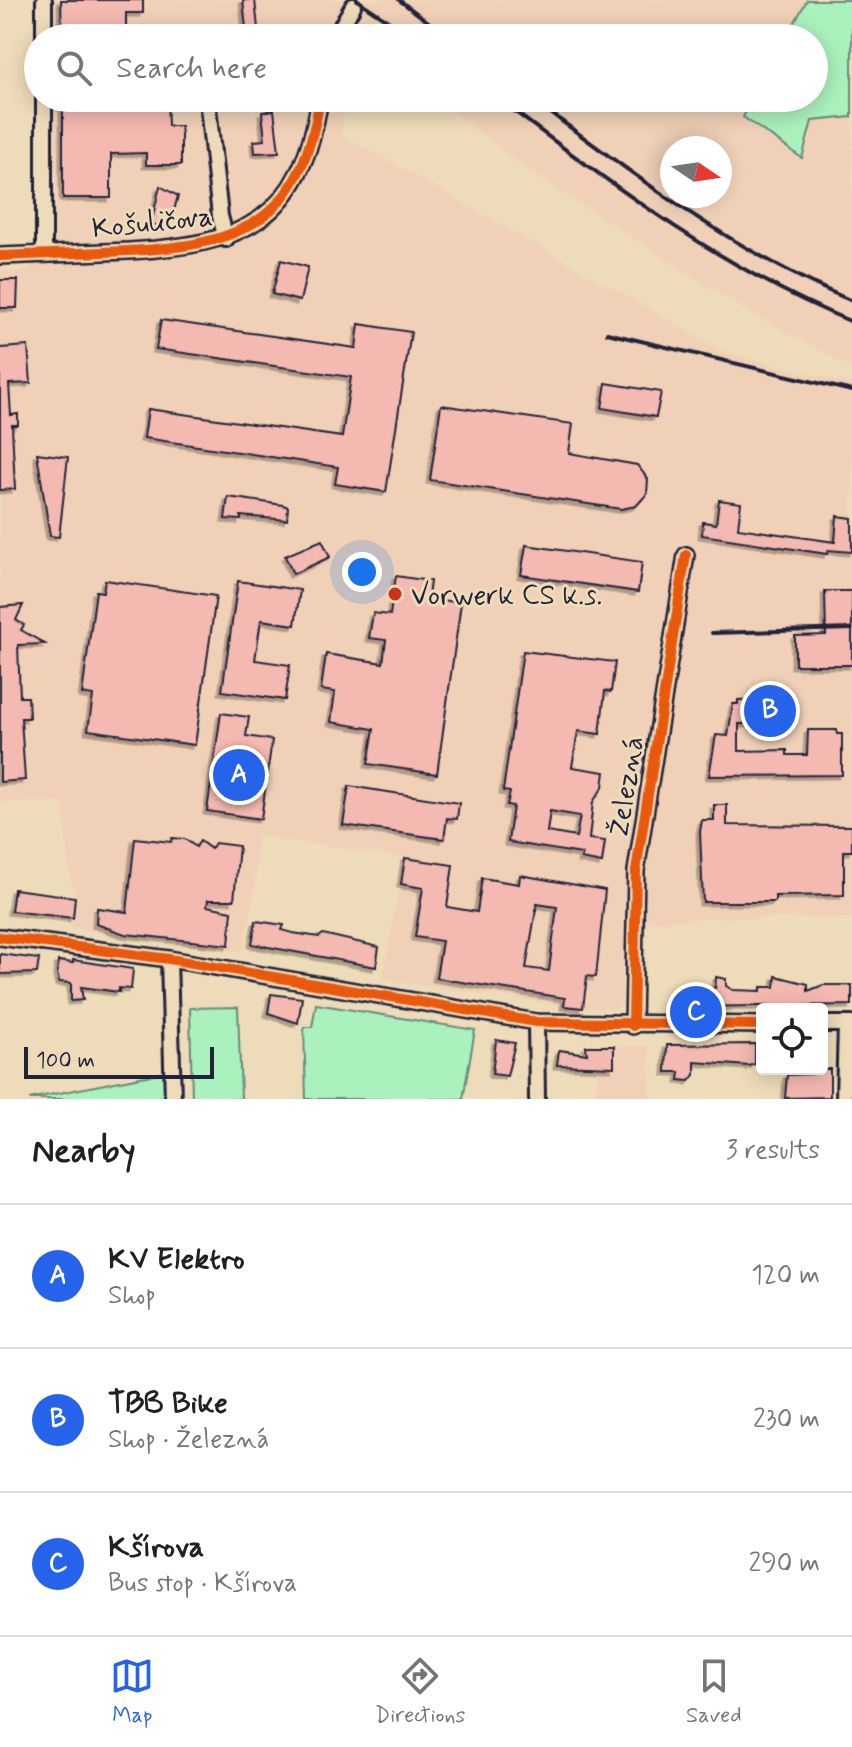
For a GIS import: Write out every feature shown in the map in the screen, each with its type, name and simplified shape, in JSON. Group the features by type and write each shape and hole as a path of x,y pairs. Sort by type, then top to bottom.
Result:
{"street":[{"path":"44,0 44,24"},
{"path":"343,24 353,6"},
{"path":"199,19 200,24"},
{"path":"44,112 44,254"},
{"name":"Košuličova","path":"209,112 220,216 226,239"},
{"name":"Košuličova","path":"0,256 162,249 226,239 262,217 296,178 312,147 318,112"},
{"name":"Železná","path":"633,1026 636,871 686,555"},
{"path":"0,937 169,959 536,1022 633,1026 756,1025"},
{"path":"169,959 173,1099"},
{"path":"536,1022 537,1099"},
{"path":"828,1024 849,1024 844,1099"}],"shaded area":[{"path":"55,0 852,0 852,368 746,310 524,168 454,112 828,112 828,24 55,24"},
{"path":"55,112 345,112 341,134 727,353 852,384 852,918 625,922 621,1002 616,1009 580,1008 383,979 404,857 257,836 255,889 242,952 71,928 75,892 70,879 63,802 0,802 0,271 27,271 55,239"},
{"path":"599,1046 649,1046 650,1099 596,1099"}],"green space":[{"path":"807,0 852,0 852,117 812,121 802,158 743,117 746,112 828,112 828,24 794,24"},
{"path":"316,1004 475,1030 463,1099 306,1099 304,1027 312,1027"},
{"path":"238,1007 241,1099 192,1099 190,1008"},
{"path":"166,1072 168,1099 29,1099"}],"building":[{"path":"61,0 143,0 143,13 126,13 126,24 62,24"},
{"path":"243,0 255,0 258,24 246,24"},
{"path":"63,112 168,112 168,126 181,126 181,165 146,165 146,153 111,154 111,198 63,198"},
{"path":"262,112 274,112 279,152 255,153 254,141 265,140"},
{"path":"160,186 178,196 169,228 151,224"},
{"path":"281,260 308,267 300,301 272,294"},
{"path":"0,280 18,280 17,308 0,308"},
{"path":"161,320 356,348 359,324 411,332 386,492 335,484 338,467 144,438 148,409 342,437 351,377 156,349"},
{"path":"28,346 31,383 9,384 11,415 18,414 18,425 12,425 15,489 0,490 0,348"},
{"path":"606,383 661,392 656,417 602,408"},
{"path":"441,405 573,424 569,453 637,465 648,479 647,494 636,506 621,509 430,480"},
{"path":"37,453 68,457 59,537 50,536"},
{"path":"228,497 283,505 288,507 287,520 241,516 241,520 225,519"},
{"path":"719,500 741,503 738,528 835,542 837,516 852,518 852,552 828,550 827,554 702,535 703,522 716,524"},
{"path":"322,540 330,557 293,574 285,556"},
{"path":"526,545 642,562 638,592 521,575"},
{"path":"396,576 430,581 428,598 461,603 437,774 368,764 374,729 331,722 335,692 321,690 326,654 383,663 386,640 369,638 373,613 390,615"},
{"path":"105,580 216,596 195,745 88,730 93,696 82,694 96,591 103,592"},
{"path":"238,581 300,590 295,625 261,620 255,660 290,665 285,700 222,691"},
{"path":"825,591 852,591 852,665 795,665 795,636 826,635"},
{"path":"23,605 16,620 24,625 21,630 45,644 18,645 20,697 28,697 29,718 21,718 25,780 0,782 0,607"},
{"path":"523,651 615,662 611,692 605,691 600,734 578,731 572,767 605,772 603,787 593,802 589,839 605,841 602,863 581,859 582,854 508,842 513,806 507,805 510,792 503,791","holes":["550,811 580,816 576,837 547,832"]},
{"path":"790,699 791,723 739,724 739,751 787,750 787,755 807,755 808,730 837,730 837,734 842,734 842,775 709,776 716,735 728,736 733,704 738,704 738,700"},
{"path":"221,713 249,717 246,736 272,740 261,819 207,811"},
{"path":"349,786 459,803 457,819 447,818 444,839 343,825"},
{"path":"714,805 727,805 727,825 852,826 852,851 844,851 844,895 775,896 775,902 703,902 700,832 702,820 714,820"},
{"path":"135,838 171,842 172,838 185,839 196,847 200,841 211,849 215,843 239,846 234,900 208,900 207,906 232,911 229,945 125,934 96,924 97,908 127,912"},
{"path":"405,858 453,865 447,907 477,912 482,878 519,884 520,875 605,890 596,977 587,976 583,1008 564,1006 565,998 436,978 442,941 415,937 423,888 401,884","holes":["537,904 557,907 549,971 526,968"]},
{"path":"14,889 75,897 73,918 11,911"},
{"path":"256,921 284,925 282,930 293,933 319,937 323,934 379,947 376,967 252,944"},
{"path":"0,954 39,959 37,973 0,974"},
{"path":"73,960 133,969 131,989 119,988 119,992 81,987 83,1000 71,1001 71,983 59,982 57,972 58,961 73,963"},
{"path":"776,976 808,984 808,991 823,985 852,985 852,1005 756,1003 756,1006 680,1007 679,990 715,988 716,977 726,979 726,986 733,990 761,991 761,987 775,987"},
{"path":"271,994 302,998 298,1023 268,1013"},
{"path":"496,1040 515,1043 507,1076 492,1074"},
{"path":"755,1044 755,1064 749,1066 695,1062 695,1075 690,1081 679,1080 680,1072 666,1072 667,1045"},
{"path":"586,1046 614,1046 614,1067 557,1065 559,1050 587,1054"},
{"path":"830,1069 830,1097 785,1098 787,1075 828,1075"}],"railway":[{"path":"357,0 393,24"},
{"path":"399,0 431,24"},
{"path":"516,112 624,192 711,250 803,300 852,322"},
{"path":"550,112 685,210 766,259 852,301"},
{"path":"607,333 852,391"},
{"path":"712,633 852,629"}],"cycle path":[{"path":"0,256 169,248 205,242 235,232 260,218 282,199 298,173 311,140 317,112"},
{"path":"633,1026 636,871 686,555"},
{"path":"0,937 169,959 536,1022 756,1025"}],"place":[{"name":"Vorwerk CS k.s.","path":"395,594"},
{"name":"TBB Bike","path":"770,711"},
{"name":"KV Elektro","path":"239,775"},
{"name":"Kšírova","path":"696,1012"}]}
